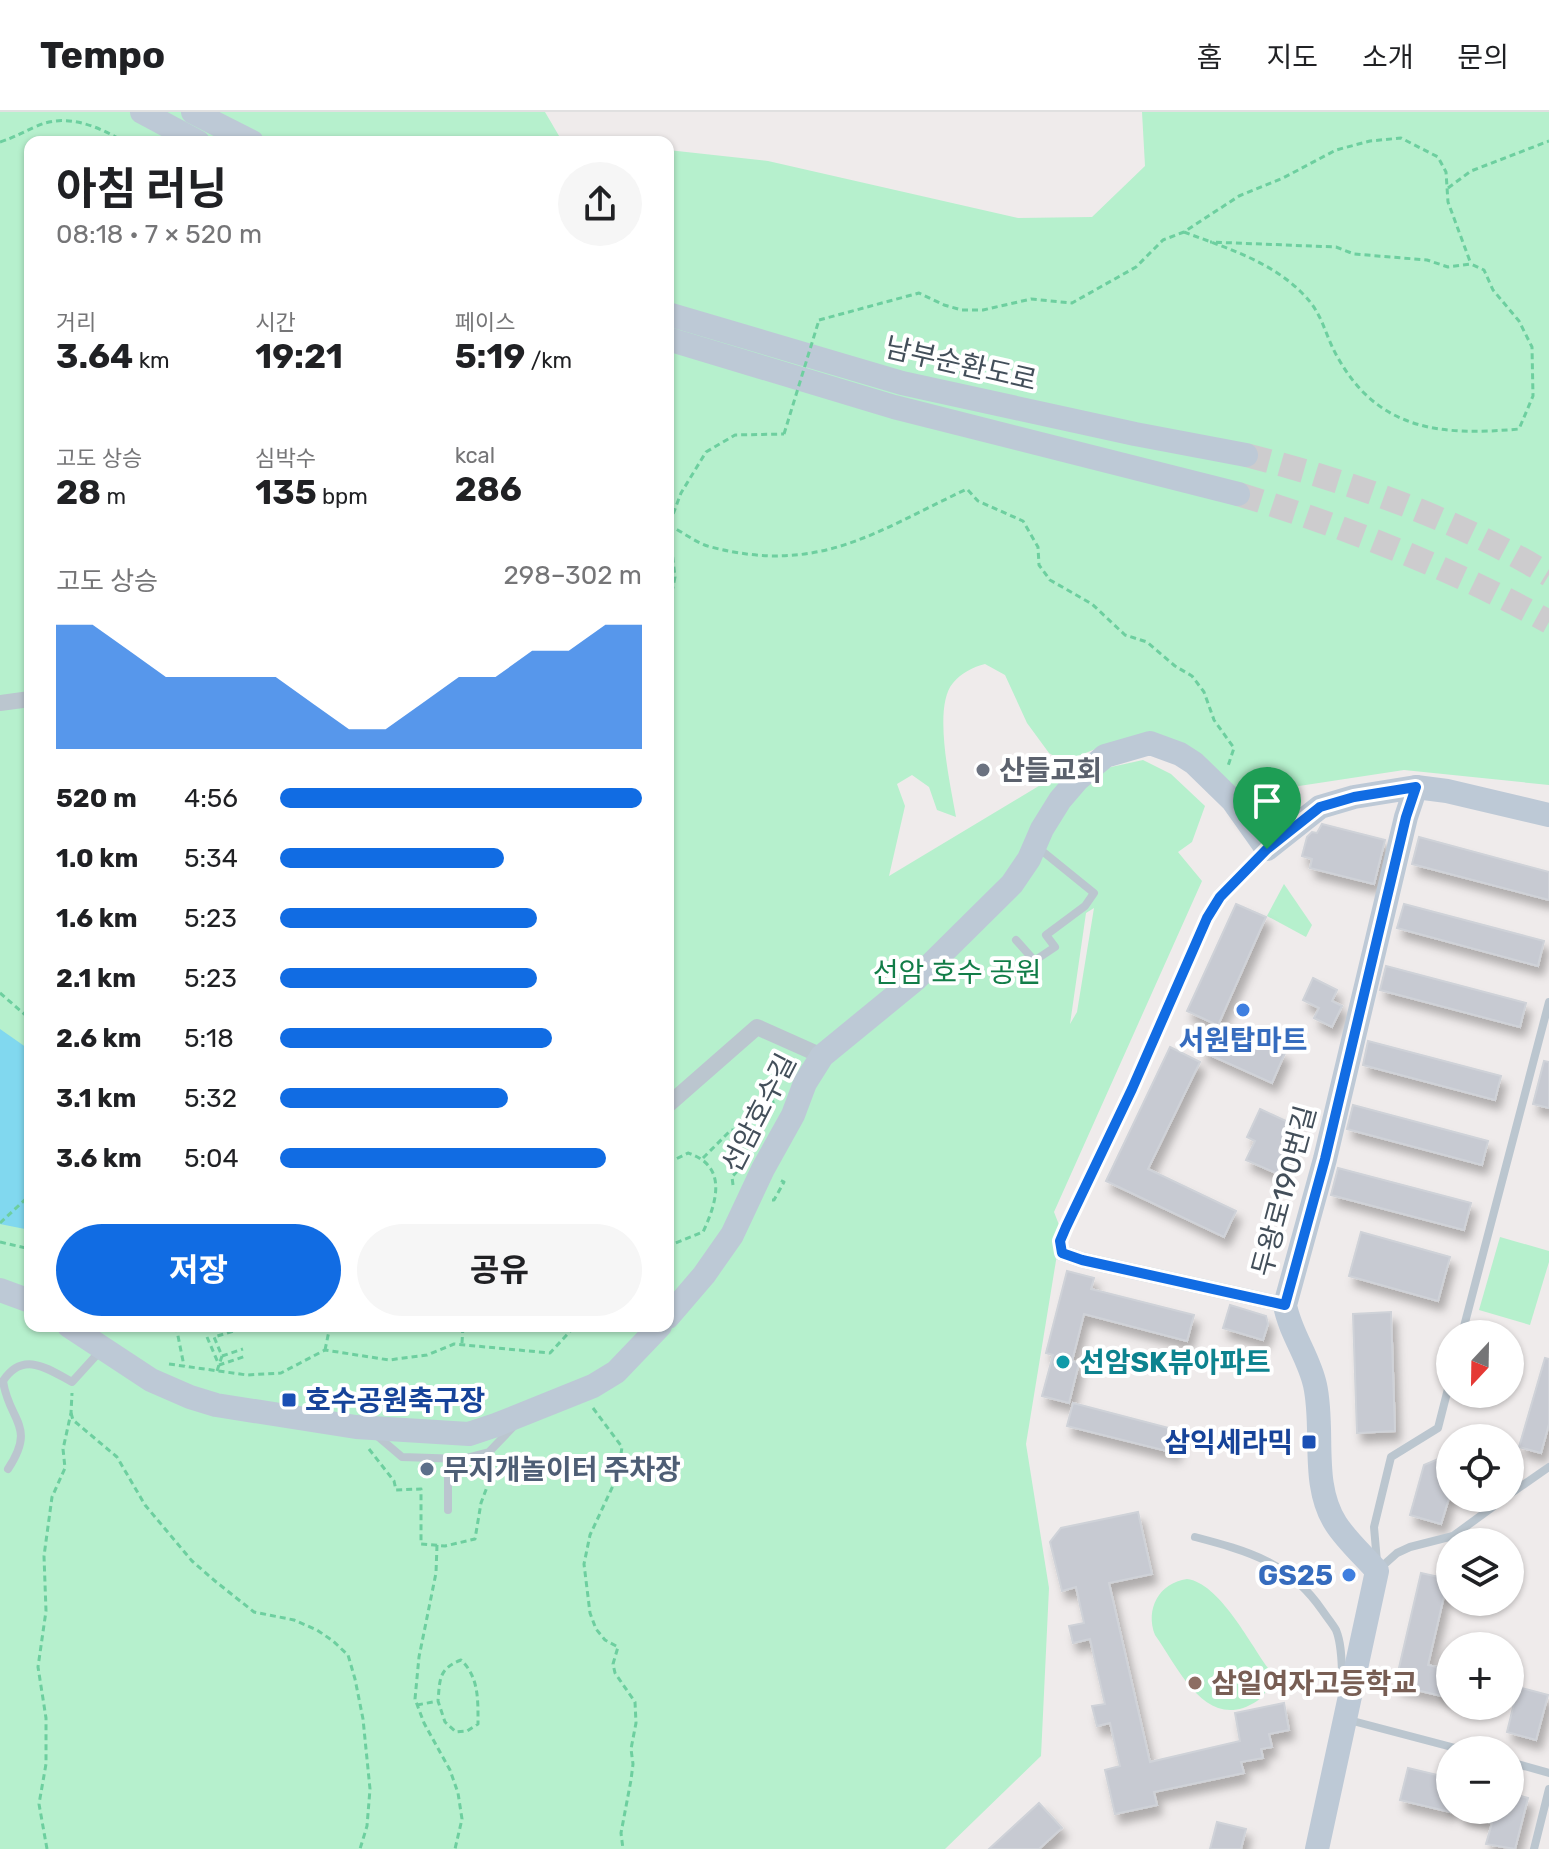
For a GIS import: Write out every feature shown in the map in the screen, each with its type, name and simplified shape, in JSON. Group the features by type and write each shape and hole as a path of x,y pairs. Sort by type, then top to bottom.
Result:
{"street":[{"path":"142,112 187,136"},
{"path":"193,112 240,136"},
{"name":"남부순환도로","path":"674,316 902,383 1246,455"},
{"name":"남부순환도로","path":"674,341 894,407 1238,494"},
{"path":"0,703 24,700"},
{"name":"선암호수길","path":"674,1310 732,1235 793,1115 805,1083 822,1056 916,979 1012,884 1060,800 1078,779 1105,756 1150,743 1180,754 1233,801 1267,849"},
{"path":"1267,849 1320,807 1354,797 1416,787 1447,791 1549,815"},
{"name":"두왕로190번길","path":"1377,1571 1336,1525 1324,1499 1316,1386 1288,1320 1285,1305 1325,1159 1406,817 1416,787"},
{"path":"674,1100 757,1027 822,1056"},
{"path":"1062,1253 1285,1305"},
{"path":"0,1290 24,1299"},
{"path":"78,1332 151,1380 180,1394 216,1405 251,1413 367,1427 469,1434 593,1386 616,1372 654,1332"},
{"path":"1317,1849 1377,1571"}],"lane":[{"path":"1016,940 1032,958 1028,965 1055,947 1046,935 1085,906 1094,893 1035,845"},
{"path":"1062,1253 1060,1241 1066,1227 1132,1089 1207,918 1220,897 1267,849"},
{"path":"1466,1320 1549,1002"},
{"path":"8,1469 19,1452 21,1426 6,1398 3,1381 9,1371 25,1364 42,1366 72,1382 103,1348"},
{"path":"1377,1571 1374,1527 1391,1457 1438,1428 1443,1408"},
{"path":"367,1427 402,1457 462,1459 489,1452 528,1413"},
{"path":"448,1459 448,1510"},
{"path":"1524,1484 1549,1467"},
{"path":"1377,1571 1397,1553 1453,1536 1486,1512"},
{"path":"1195,1537 1271,1562 1300,1582 1335,1629 1340,1644 1345,1719 1436,1743"},
{"path":"1524,1766 1549,1773"},
{"path":"1534,1849 1549,1789"}],"path":[{"path":"0,142 25,134 36,126 76,119 112,136"},
{"path":"674,512 681,493 706,452 735,435 784,434 819,320 919,293 962,310 983,310 1031,299 1072,303 1136,267 1163,240 1184,232 1239,196 1283,178 1336,150 1370,141 1401,138 1438,157 1446,172 1448,202 1471,264"},
{"path":"1448,188 1471,171 1549,141"},
{"path":"1184,232 1265,264 1301,291 1319,311 1332,347 1348,376 1379,407 1412,425 1467,431 1519,429 1533,396 1532,347 1519,321 1493,290 1484,270 1471,264 1448,267 1427,260 1354,254 1336,247 1210,242"},
{"path":"674,528 708,547 780,558 820,553 856,542 967,489 978,501 1023,521 1038,547 1039,565 1050,580 1092,604 1125,635 1147,642 1192,676 1204,692 1214,720 1234,748 1227,769 1210,778"},
{"path":"0,993 24,1014"},
{"path":"703,1158 731,1130 746,1130 758,1111 768,1102 777,1101"},
{"path":"674,1160 688,1153 703,1158 715,1176 715,1206 703,1232 674,1244"},
{"path":"0,1223 24,1201"},
{"path":"0,1242 24,1248"},
{"path":"177,1332 184,1366"},
{"path":"217,1371 222,1356 214,1337 231,1332"},
{"path":"325,1350 329,1332"},
{"path":"462,1343 463,1332"},
{"path":"165,1363 247,1375 281,1373 325,1350 389,1360 427,1355 462,1343 550,1353 569,1332"},
{"path":"207,1337 219,1365"},
{"path":"222,1356 243,1349"},
{"path":"219,1365 246,1356"},
{"path":"47,1849 39,1804 46,1764 46,1718 38,1667 46,1611 44,1556 52,1497 65,1468 63,1449 71,1413 72,1382"},
{"path":"576,1393 596,1411 622,1447 618,1475 590,1535 584,1573 590,1613 596,1629 605,1640 618,1647 613,1664 615,1673 635,1702 636,1723 631,1749 633,1764 621,1833 623,1849"},
{"path":"71,1413 73,1420 117,1457 145,1505 203,1571 254,1612 294,1620 317,1630 348,1655 363,1719 370,1789 367,1826 360,1849"},
{"path":"437,1545 436,1573 419,1657 415,1699 458,1793 462,1819 455,1849"},
{"path":"461,1660 472,1671 478,1700 478,1724 467,1731 456,1732 445,1722 438,1701 443,1672 448,1665 461,1660"},
{"path":"417,1705 438,1701"}],"green space":[{"name":"선암 호수 공원","path":"0,112 545,112 559,136 24,136 24,1332 674,1332 674,151 768,161 1018,218 1092,217 1145,166 1142,112 1549,112 1549,785 1404,770 1299,786 1253,803 1230,791 1207,764 1098,748 1063,762 1049,753 1027,723 1005,675 985,664 956,679 947,694 943,728 956,817 937,810 929,787 912,775 897,784 905,806 889,876 1057,775 1143,760 1171,774 1205,806 1192,842 1178,852 1202,881 1054,1212 1061,1230 1026,1444 1049,1588 1041,1756 945,1849 0,1849","holes":["1094,908 1077,1012 1070,1024 1086,913"]},
{"path":"1284,884 1312,925 1306,937 1267,916"},
{"path":"1500,1237 1549,1251 1549,1262 1530,1325 1524,1323 1524,1320 1479,1310"},
{"path":"1187,1579 1199,1583 1222,1602 1268,1668 1268,1686 1257,1701 1239,1709 1223,1709 1209,1704 1185,1680 1155,1635 1152,1616 1157,1599 1169,1586"}],"water":[{"path":"0,1029 24,1046 24,1229 0,1224"}],"building":[{"path":"1322,824 1385,840 1374,884 1310,868 1312,859 1302,856 1307,837 1312,832 1317,833"},
{"path":"1419,837 1549,872 1549,900 1412,864"},
{"path":"1236,904 1266,917 1219,1023 1285,1053 1272,1083 1201,1051 1213,1023 1187,1011"},
{"path":"1404,904 1544,941 1538,966 1397,928"},
{"path":"1386,966 1526,1003 1520,1027 1380,990"},
{"path":"1313,978 1337,990 1332,1001 1342,1006 1332,1027 1314,1018 1319,1008 1303,1000"},
{"path":"1368,1041 1501,1076 1495,1100 1363,1065"},
{"path":"1170,1047 1200,1062 1148,1169 1236,1211 1224,1237 1106,1181"},
{"path":"1544,1061 1549,1062 1549,1108 1533,1104"},
{"path":"1353,1105 1488,1141 1482,1165 1347,1129"},
{"path":"1260,1109 1299,1127 1278,1174 1246,1160 1255,1141 1247,1137"},
{"path":"1338,1168 1471,1203 1464,1230 1331,1195"},
{"path":"1361,1232 1450,1257 1438,1301 1349,1276"},
{"name":"선암SK뷰아파트","path":"1067,1271 1094,1278 1091,1289 1194,1315 1187,1341 1084,1314 1072,1361 1079,1363 1069,1403 1042,1396 1053,1355 1046,1353"},
{"path":"1230,1305 1266,1316 1268,1324 1263,1340 1223,1328"},
{"path":"1391,1312 1395,1431 1357,1433 1353,1314"},
{"path":"1545,1358 1549,1359 1549,1424 1541,1453 1524,1448 1524,1430"},
{"path":"1073,1403 1180,1431 1175,1453 1067,1426"},
{"path":"1436,1460 1436,1512 1445,1512 1441,1524 1410,1515 1424,1465"},
{"path":"1138,1512 1152,1574 1109,1583 1150,1762 1240,1741 1235,1713 1284,1703 1289,1730 1269,1734 1272,1747 1261,1749 1263,1758 1241,1762 1244,1773 1154,1792 1157,1805 1115,1814 1105,1770 1120,1766 1110,1723 1097,1726 1092,1706 1105,1704 1090,1639 1073,1643 1069,1626 1084,1623 1076,1587 1062,1591 1050,1542 1061,1528"},
{"path":"1421,1573 1436,1576 1436,1616 1439,1616 1428,1665 1436,1667 1436,1695 1395,1685"},
{"path":"1524,1689 1548,1695 1536,1740 1507,1732 1510,1720 1524,1720"},
{"path":"1408,1768 1436,1775 1436,1809 1400,1800"},
{"path":"1039,1803 1062,1828 1039,1849 989,1849"},
{"path":"1217,1822 1246,1829 1241,1849 1210,1849"},
{"path":"1492,1824 1521,1824 1515,1849 1486,1844"}],"tunnel":[{"path":"1246,455 1325,477 1440,519 1549,575"},
{"path":"1238,494 1318,520 1436,566 1549,622"}],"place":[{"name":"산들교회","path":"983,770"},
{"name":"서원탑마트","path":"1243,1010"},
{"name":"선암SK뷰아파트","path":"1063,1362"},
{"name":"호수공원축구장","path":"289,1400"},
{"name":"삼익세라믹","path":"1309,1442"},
{"name":"무지개놀이터 주차장","path":"427,1469"},
{"name":"GS25","path":"1349,1575"},
{"name":"삼일여자고등학교","path":"1195,1683"}],"route":[{"path":"1416,787 1406,817 1325,1159 1285,1305 1082,1260 1062,1253 1060,1241 1132,1089 1207,918 1220,897 1267,849 1320,807 1354,797 1416,787"}]}
